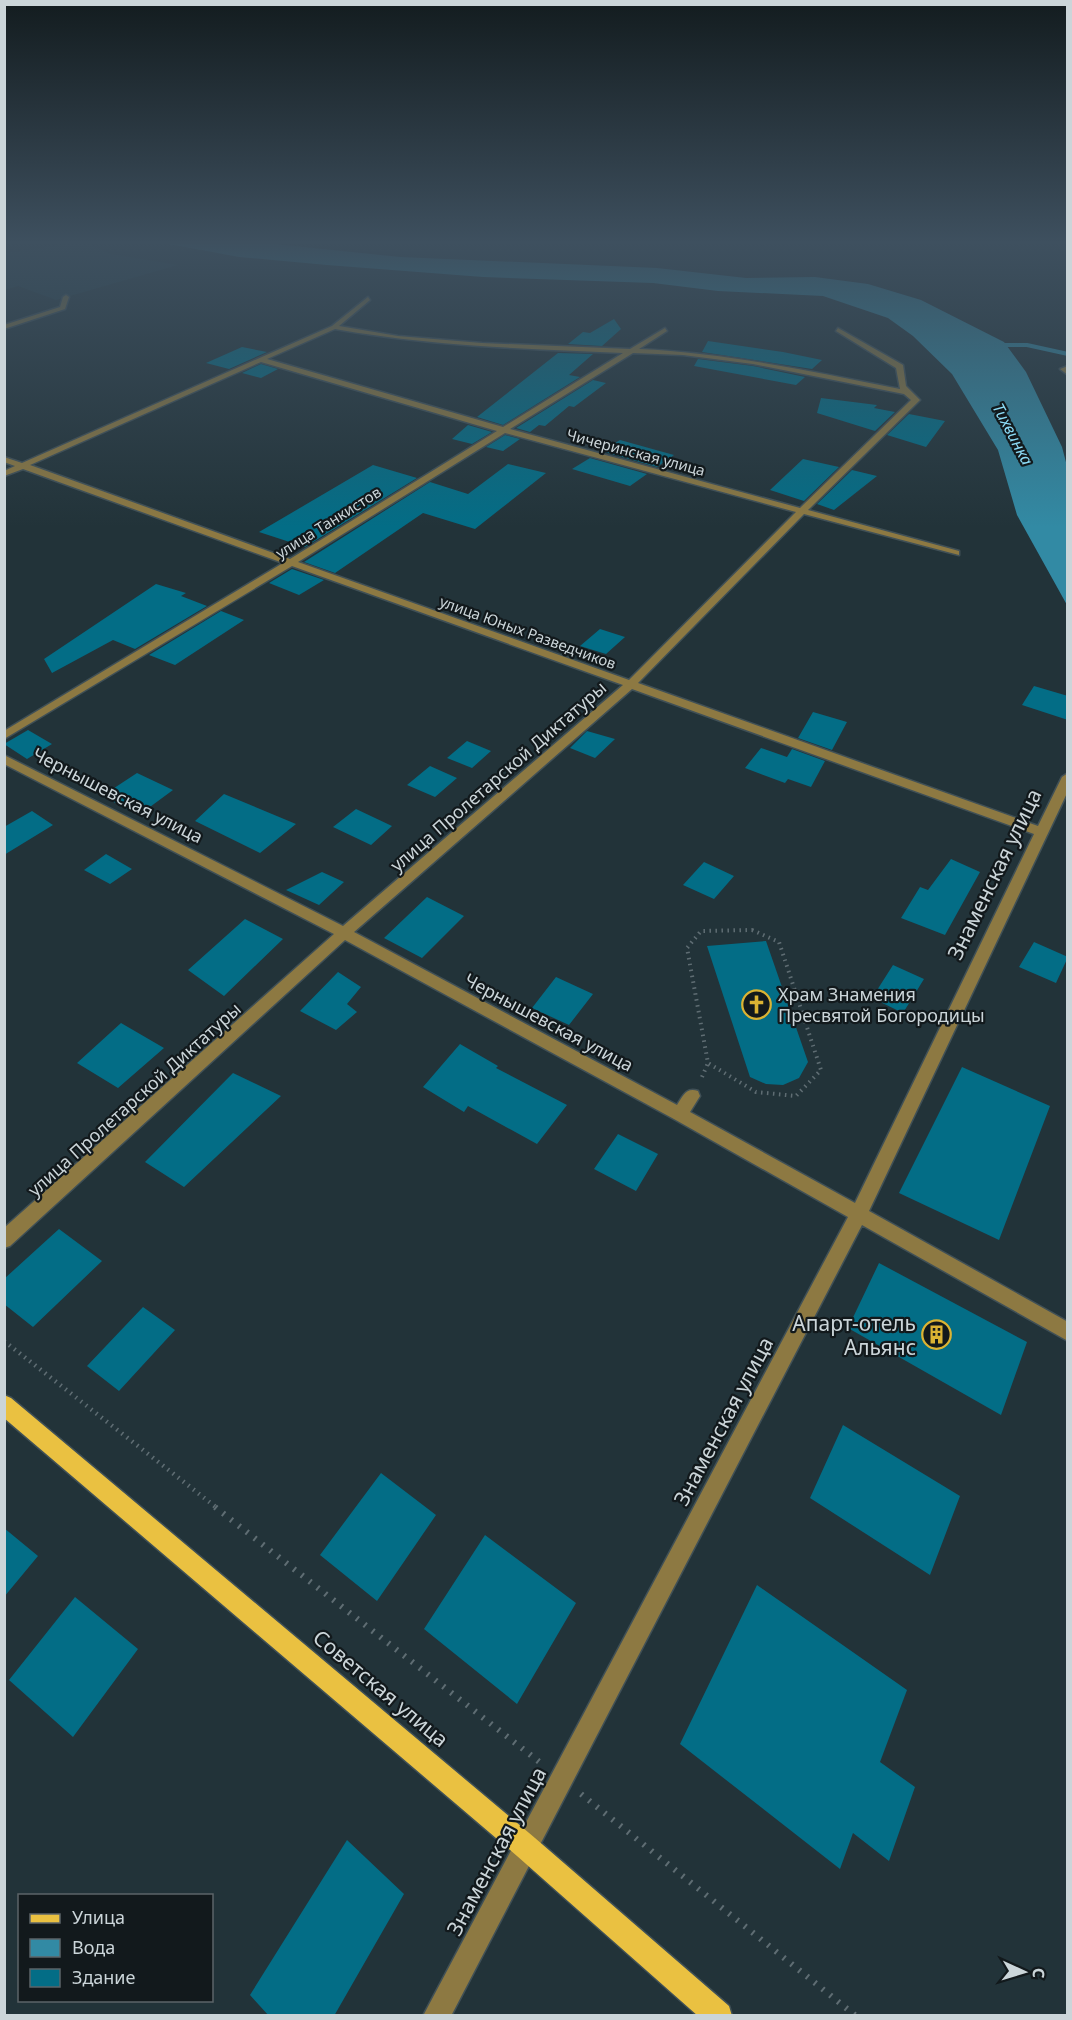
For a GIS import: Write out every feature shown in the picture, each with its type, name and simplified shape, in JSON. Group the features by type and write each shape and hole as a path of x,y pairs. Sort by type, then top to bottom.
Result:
{"main road":[{"name":"Советская улица","path":"4,1405 526,1847 719,2016"}],"street":[{"path":"4,474 309,338"},
{"path":"401,338 482,345 683,353 753,362 904,392"},
{"name":"улица Танкистов","path":"4,736 291,562 651,338"},
{"name":"улица Пролетарской Диктатуры","path":"4,1240 344,933 630,685 803,510 916,400 904,392 899,382 900,367 891,359 853,338"},
{"name":"Чичеринская улица","path":"262,360 504,430 956,553"},
{"path":"1068,368 1064,369 1068,373"},
{"name":"улица Юных Разведчиков","path":"4,459 1041,832"},
{"name":"Чернышевская улица","path":"4,759 344,933 680,1114 1068,1332"},
{"name":"Знаменская улица","path":"436,2016 858,1216 1068,777"},
{"path":"680,1114 692,1096"}],"path":[{"path":"692,1096 708,1063 687,948 701,931 752,930 779,942 821,1070 796,1096 756,1092 708,1063"},
{"path":"4,1341 561,1779 856,2016"}],"water":[{"name":"Тихвинка","path":"915,338 997,338 1004,342 1026,372 1062,447 1067,466 1067,605 1017,515 998,450 952,374"}],"building":[{"path":"575,338 611,338 602,346 568,344"},
{"path":"708,341 822,360 812,369 702,352"},
{"path":"242,347 267,352 229,369 206,363"},
{"path":"558,353 593,354 569,375 580,377 503,425 477,417"},
{"path":"698,359 753,366 805,377 796,385 694,366"},
{"path":"261,364 278,369 261,378 242,373"},
{"path":"593,380 606,383 574,407 569,406 545,426 539,425 530,432 516,428"},
{"path":"821,398 877,405 874,408 895,412 875,431 817,413"},
{"path":"909,414 945,421 926,447 887,435"},
{"path":"468,425 492,432 472,444 452,439"},
{"path":"505,435 520,439 503,451 486,447"},
{"path":"620,440 674,455 657,467 601,451"},
{"path":"590,458 647,474 630,486 572,469"},
{"path":"803,459 839,467 804,501 770,490"},
{"path":"508,464 546,473 475,529 423,513 335,573 304,562 430,482 468,494"},
{"path":"373,465 417,478 305,547 259,532"},
{"path":"852,470 877,476 834,510 817,504"},
{"path":"292,569 324,580 299,595 269,583"},
{"path":"156,584 186,593 181,596 207,606 135,649 113,640 52,673 44,659"},
{"path":"221,611 244,620 175,665 149,655"},
{"path":"600,629 625,637 606,654 580,646"},
{"path":"1034,686 1068,696 1068,720 1022,705"},
{"path":"813,712 847,722 832,750 798,738"},
{"path":"28,730 52,744 27,759 4,744"},
{"path":"587,731 615,739 595,758 570,748"},
{"path":"467,741 491,751 472,768 447,758"},
{"path":"761,748 787,757 792,749 825,761 811,787 788,779 785,783 745,768"},
{"path":"430,766 457,778 435,797 407,785"},
{"path":"137,773 173,790 139,815 102,796"},
{"path":"224,794 296,824 260,853 195,821"},
{"path":"356,809 392,826 371,845 333,827"},
{"path":"32,811 53,825 4,855 4,827"},
{"path":"106,854 132,869 110,884 84,870"},
{"path":"951,859 980,872 945,935 901,918 920,887 928,890"},
{"path":"704,862 734,876 714,899 683,885"},
{"path":"322,872 344,882 319,905 286,890"},
{"path":"427,897 464,916 422,958 384,938"},
{"path":"245,919 283,939 224,996 188,970"},
{"name":"Храм Знамения Пресвятой Богородицы","path":"766,941 808,1062 799,1078 783,1085 766,1084 750,1077 707,946"},
{"path":"1034,942 1068,957 1056,983 1019,967"},
{"path":"893,965 924,979 903,1013 872,998"},
{"path":"338,972 361,987 347,1004 357,1012 336,1030 300,1011"},
{"path":"556,977 593,994 569,1025 532,1008"},
{"path":"121,1023 164,1048 118,1088 77,1063"},
{"path":"460,1044 498,1066 496,1068 567,1105 537,1144 468,1106 464,1112 423,1087"},
{"path":"962,1067 1050,1106 999,1240 899,1193"},
{"path":"233,1073 281,1096 184,1187 145,1162"},
{"path":"618,1134 658,1154 636,1191 594,1169"},
{"path":"59,1229 102,1261 33,1327 4,1304 4,1279"},
{"name":"Апарт-отель Альянс","path":"879,1263 1027,1342 1001,1415 848,1328"},
{"path":"143,1307 175,1330 119,1391 87,1366"},
{"path":"843,1425 960,1496 930,1575 810,1498"},
{"path":"381,1473 436,1515 377,1601 320,1555"},
{"path":"4,1528 38,1556 4,1597"},
{"path":"485,1535 576,1603 517,1704 424,1629"},
{"path":"757,1585 907,1690 880,1762 915,1787 889,1861 853,1833 840,1869 680,1744"},
{"path":"75,1597 138,1649 73,1737 9,1680"},
{"path":"347,1840 404,1894 334,2016 269,2016 250,1995"}],"waterway":[{"path":"996,345 1027,345 1068,354"}],"place":[{"name":"Храм Знамения Пресвятой Богородицы","path":"757,1004"},
{"name":"Апарт-отель Альянс","path":"937,1335"}]}
